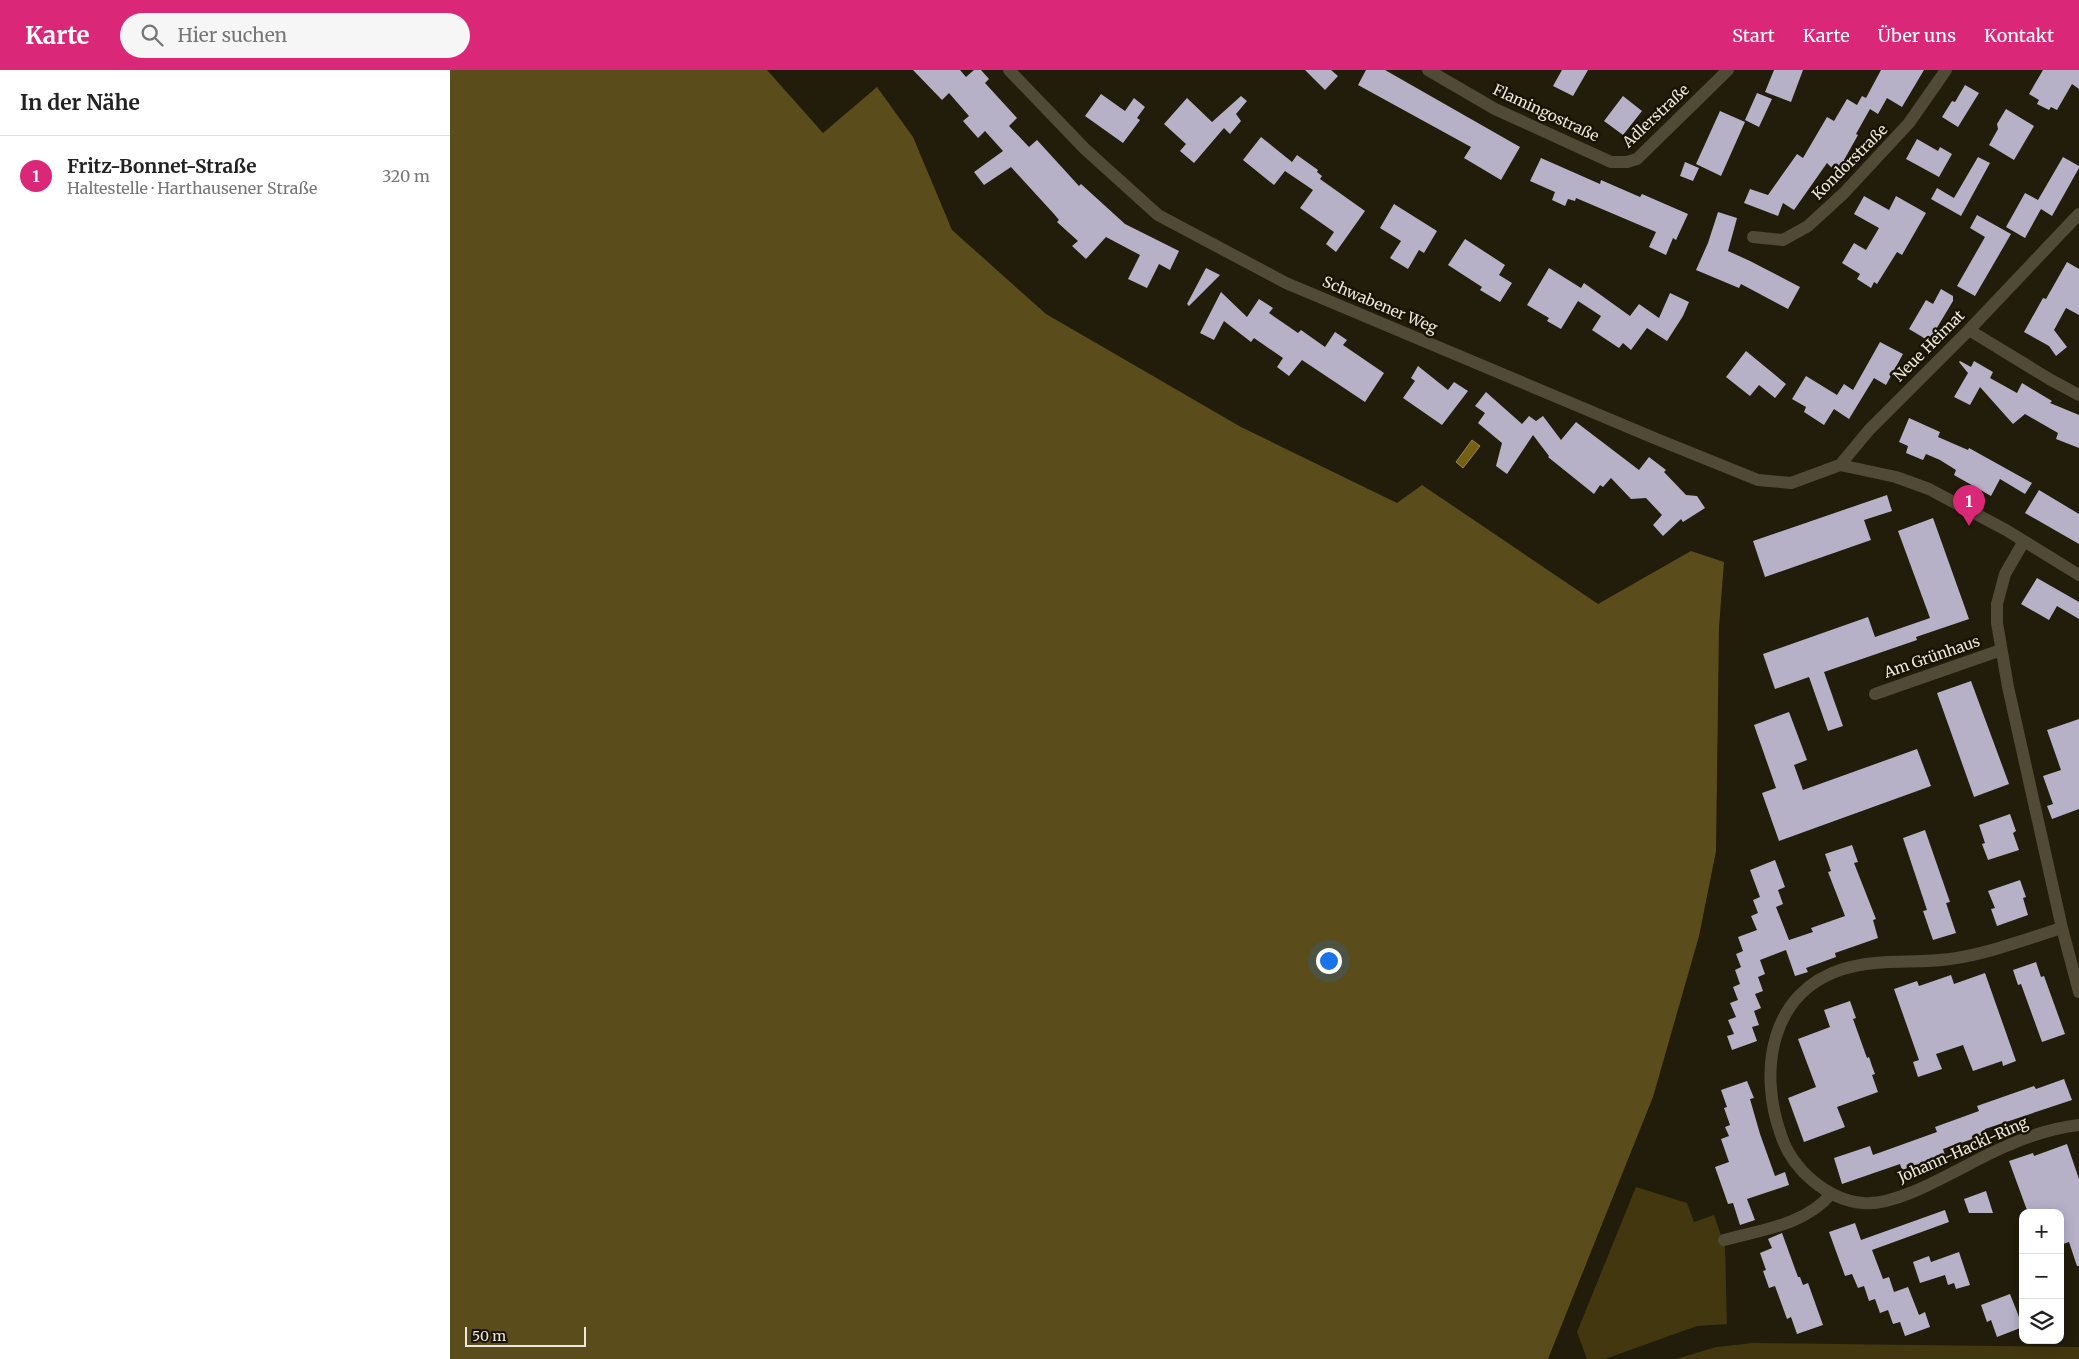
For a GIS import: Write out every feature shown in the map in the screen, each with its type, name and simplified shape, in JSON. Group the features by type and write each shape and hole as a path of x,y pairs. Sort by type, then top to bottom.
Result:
{"street":[{"name":"Schwabener Weg","path":"1009,70 1091,155 1158,215 1286,284 1758,480 1791,483 1840,465"},
{"name":"Flamingostraße","path":"1428,70 1495,109 1611,162 1627,162"},
{"name":"Adlerstraße","path":"1627,162 1637,159 1728,70"},
{"name":"Kondorstraße","path":"1753,237 1783,240 1808,226 1850,187 1909,123 1946,70"},
{"name":"Neue Heimat","path":"1840,465 1869,430 1969,330 2079,214"},
{"path":"1969,330 2079,395"},
{"path":"1840,465 1896,477 1929,489 2024,541 2079,575"},
{"path":"2024,541 2005,574 1996,604 1997,623 2001,650 2062,928 2079,992"},
{"name":"Am Grünhaus","path":"1874,694 2001,650"},
{"name":"Johann-Hackl-Ring","path":"2062,928 1952,959 1866,964 1843,969 1821,979 1804,989 1793,1001 1776,1035 1771,1059 1771,1097 1776,1121 1787,1150 1812,1180 1831,1194 1863,1203 1893,1198 1917,1190 2009,1144 2045,1132 2079,1125"},
{"path":"1724,1240 1801,1218 1824,1202 1831,1194"}],"shaded area":[{"path":"450,70 767,70 823,133 877,87 913,137 952,230 1046,314 1241,427 1397,503 1422,485 1598,604 1691,551 1724,562 1719,627 1716,851 1699,936 1653,1097 1548,1359 450,1359"},
{"path":"1472,440 1480,446 1463,468 1456,462"},
{"path":"1636,1187 1687,1203 1694,1222 1714,1215 1725,1247 1727,1324 1697,1326 1605,1359 1587,1359 1577,1332"},
{"path":"1753,1343 2079,1347 2079,1359 1676,1359 1716,1347"}],"building":[{"path":"913,70 960,70 966,77 974,70 981,70 989,79 985,83 1017,118 1009,126 1029,147 1037,140 1079,186 1081,184 1125,224 1179,251 1170,270 1159,264 1147,288 1128,279 1140,255 1106,237 1086,259 1072,246 1078,241 1057,222 1059,220 1054,214 1011,167 984,185 974,172 1003,151 985,131 978,138 963,121 969,116 949,93 942,100"},
{"path":"1305,70 1331,70 1338,76 1325,90"},
{"path":"1366,70 1385,70 1520,147 1501,180 1464,158 1471,147 1358,85"},
{"path":"1562,70 1588,70 1573,96 1553,86"},
{"path":"1774,70 1803,70 1791,102 1765,92"},
{"path":"1881,70 1924,70 1902,107 1887,98 1878,114 1870,109 1844,160 1848,163 1837,173 1827,163 1794,210 1783,203 1778,216 1744,203 1750,189 1768,195 1797,154 1803,158 1827,117 1834,121 1847,99 1857,105 1862,96 1866,98"},
{"path":"2043,70 2079,70 2079,89 2072,84 2057,110 2051,107 2049,110 2037,104 2039,100 2029,94"},
{"path":"1965,85 1979,93 1958,127 1942,117 1952,101 1955,102"},
{"path":"1757,93 1772,99 1759,127 1745,120"},
{"path":"1101,94 1125,111 1134,98 1145,107 1137,118 1140,120 1123,143 1085,116"},
{"path":"1241,96 1247,101 1236,114 1241,121 1230,134 1224,128 1194,163 1180,151 1186,144 1164,124 1187,98 1212,122"},
{"path":"1623,96 1642,111 1623,135 1604,121"},
{"path":"2006,109 2034,126 2014,160 1989,145 1998,129 1997,124"},
{"path":"1720,111 1745,122 1721,176 1696,164"},
{"path":"1261,137 1292,162 1297,155 1318,170 1317,172 1322,176 1320,179 1365,211 1336,252 1326,244 1334,232 1300,208 1313,190 1285,171 1274,185 1243,160"},
{"path":"1917,139 1938,151 1940,147 1952,154 1939,177 1906,159"},
{"path":"1978,157 1990,163 1961,216 1931,199 1937,188 1954,198"},
{"path":"2063,157 2079,166 2079,168 2052,216 2041,209 2025,238 2006,227 2025,193 2038,200"},
{"path":"1541,158 1600,184 1601,180 1640,197 1642,194 1688,214 1676,240 1673,238 1666,255 1649,247 1656,232 1576,198 1575,201 1568,199 1565,206 1552,200 1555,192 1530,181"},
{"path":"1685,162 1699,168 1693,181 1680,176"},
{"path":"1864,196 1889,210 1896,196 1926,213 1902,255 1897,252 1877,284 1874,282 1871,288 1857,279 1860,274 1842,263 1854,243 1866,250 1879,228 1854,214"},
{"path":"1394,204 1437,231 1424,253 1419,250 1408,269 1390,258 1401,241 1380,228"},
{"path":"1718,212 1737,218 1728,251 1800,287 1788,309 1741,284 1739,288 1696,270 1708,243"},
{"path":"1977,215 2011,234 1975,296 1957,286 1985,237 1970,228"},
{"path":"1465,239 1505,265 1499,275 1512,283 1500,302 1480,290 1482,287 1448,265"},
{"path":"2067,262 2079,269 2079,315 2066,308 2054,330 2067,347 2056,356 2049,346 2024,332 2043,298 2046,299"},
{"path":"1206,268 1220,275 1189,306 1187,304"},
{"path":"1549,268 1581,288 1584,283 1630,316 1639,304 1659,318 1670,293 1689,302 1683,316 1667,341 1647,328 1631,350 1623,343 1619,348 1592,330 1601,316 1578,301 1561,329 1547,321 1549,318 1527,305"},
{"path":"1941,289 1953,296 1953,301 1929,341 1909,329 1926,300 1933,304"},
{"path":"1221,292 1247,317 1259,299 1273,308 1269,313 1298,333 1301,330 1325,347 1335,332 1347,340 1343,345 1384,373 1365,402 1302,360 1289,376 1277,367 1283,358 1254,338 1251,342 1224,321 1214,340 1200,333"},
{"path":"1880,342 1903,354 1886,385 1874,378 1849,419 1834,409 1824,425 1804,412 1806,407 1792,399 1806,376 1837,395 1844,384 1853,390"},
{"path":"1746,351 1786,384 1775,398 1759,385 1750,396 1726,377"},
{"path":"1960,361 1971,367 1974,361 1993,372 1990,378 2017,393 2022,383 2052,401 2050,403 2079,415 2079,448 2056,439 2058,433 2025,414 2013,424 1980,387 1970,405 1954,397 1968,373"},
{"path":"1418,366 1448,390 1454,382 1468,391 1442,425 1403,398 1415,381 1411,378"},
{"path":"1486,392 1522,424 1529,416 1536,421 1543,416 1561,440 1576,422 1639,470 1649,457 1666,470 1664,472 1686,495 1697,496 1705,508 1683,522 1681,519 1663,536 1653,525 1662,515 1646,498 1631,499 1611,478 1603,487 1600,485 1594,494 1548,457 1533,435 1507,474 1496,466 1502,443 1478,423 1485,413 1475,406"},
{"path":"1909,418 1940,432 1938,437 1968,450 1969,448 2032,483 2025,494 2000,479 1991,496 1954,475 1956,470 1940,460 1926,454 1923,460 1906,453 1908,446 1899,442"},
{"path":"2039,490 2079,514 2079,544 2025,513"},
{"path":"1887,495 1892,511 1864,520 1871,540 1765,577 1753,541"},
{"path":"1933,518 1969,619 1916,637 1917,640 1824,672 1843,726 1828,731 1809,677 1775,689 1763,654 1868,617 1875,637 1930,618 1898,531"},
{"path":"2037,578 2079,602 2079,619 2057,606 2049,620 2021,604"},
{"path":"1971,681 2009,784 1974,797 1937,693"},
{"path":"1789,712 1807,760 1794,765 1803,790 1917,749 1931,786 1779,841 1762,793 1776,788 1754,725"},
{"path":"2079,719 2079,809 2052,819 2047,806 2053,804 2043,776 2061,770 2047,730"},
{"path":"2010,814 2016,831 2013,833 2019,850 1988,860 1982,844 1985,843 1979,825"},
{"path":"1925,830 1950,902 1946,903 1956,933 1933,940 1923,911 1927,910 1903,838"},
{"path":"1852,845 1858,862 1854,863 1876,919 1873,920 1878,938 1835,953 1836,957 1806,968 1808,972 1795,976 1786,950 1760,960 1765,974 1758,977 1763,991 1755,994 1761,1008 1754,1011 1759,1025 1752,1027 1757,1041 1732,1050 1727,1036 1734,1034 1728,1020 1736,1017 1730,1003 1738,1000 1733,987 1740,984 1735,970 1741,967 1736,954 1743,951 1738,937 1757,930 1751,916 1758,913 1753,900 1760,897 1750,870 1775,860 1785,887 1778,890 1783,904 1776,907 1789,940 1813,932 1811,928 1845,916 1828,872 1831,871 1825,854"},
{"path":"2020,880 2026,897 2023,898 2028,915 1997,926 1991,909 1995,908 1988,891"},
{"path":"2036,962 2041,977 2044,976 2065,1034 2042,1042 2021,984 2018,985 2013,970"},
{"path":"1985,973 2016,1061 2003,1066 2002,1061 1973,1071 1963,1045 1936,1054 1942,1069 1918,1077 1913,1062 1919,1060 1894,989 1917,981 1919,986 1951,975 1954,984"},
{"path":"1850,1001 1856,1018 1853,1019 1875,1074 1872,1075 1878,1092 1837,1107 1845,1127 1804,1142 1788,1098 1816,1087 1798,1039 1830,1027 1824,1010"},
{"path":"2064,1079 2072,1100 1985,1129 1987,1134 1943,1149 1945,1155 1902,1170 1900,1164 1842,1184 1834,1158 1870,1146 1873,1155 1937,1132 1935,1127 1979,1111 1977,1106 2034,1086 2036,1089"},
{"path":"1747,1081 1754,1098 1750,1099 1760,1134 1775,1176 1785,1172 1789,1185 1747,1199 1755,1220 1740,1225 1733,1203 1728,1204 1715,1167 1729,1162 1721,1139 1729,1136 1725,1127 1730,1125 1724,1108 1727,1107 1721,1090"},
{"path":"2067,1144 2079,1179 2079,1266 2077,1266 2069,1242 2064,1244 2064,1209 2027,1209 2009,1161 2033,1153 2034,1156"},
{"path":"1986,1191 1993,1213 1969,1213 1964,1199"},
{"path":"1945,1210 1949,1222 1872,1250 1883,1279 1889,1277 1894,1292 1908,1287 1919,1315 1925,1312 1930,1327 1905,1336 1900,1322 1893,1324 1888,1310 1880,1313 1875,1299 1869,1301 1864,1286 1858,1288 1852,1274 1845,1276 1829,1232 1855,1223 1861,1240"},
{"path":"1782,1233 1798,1277 1800,1277 1803,1285 1808,1283 1823,1325 1797,1334 1791,1317 1787,1319 1775,1286 1769,1288 1763,1271 1766,1270 1760,1253 1772,1248 1768,1239"},
{"path":"1959,1252 1970,1285 1956,1289 1954,1283 1948,1285 1945,1275 1920,1283 1913,1262 1929,1256 1931,1262"},
{"path":"2010,1294 2019,1317 2019,1329 1997,1337 1991,1320 1987,1322 1981,1305"}],"place":[{"name":"Fritz-Bonnet-Straße","path":"1969,526"}]}
